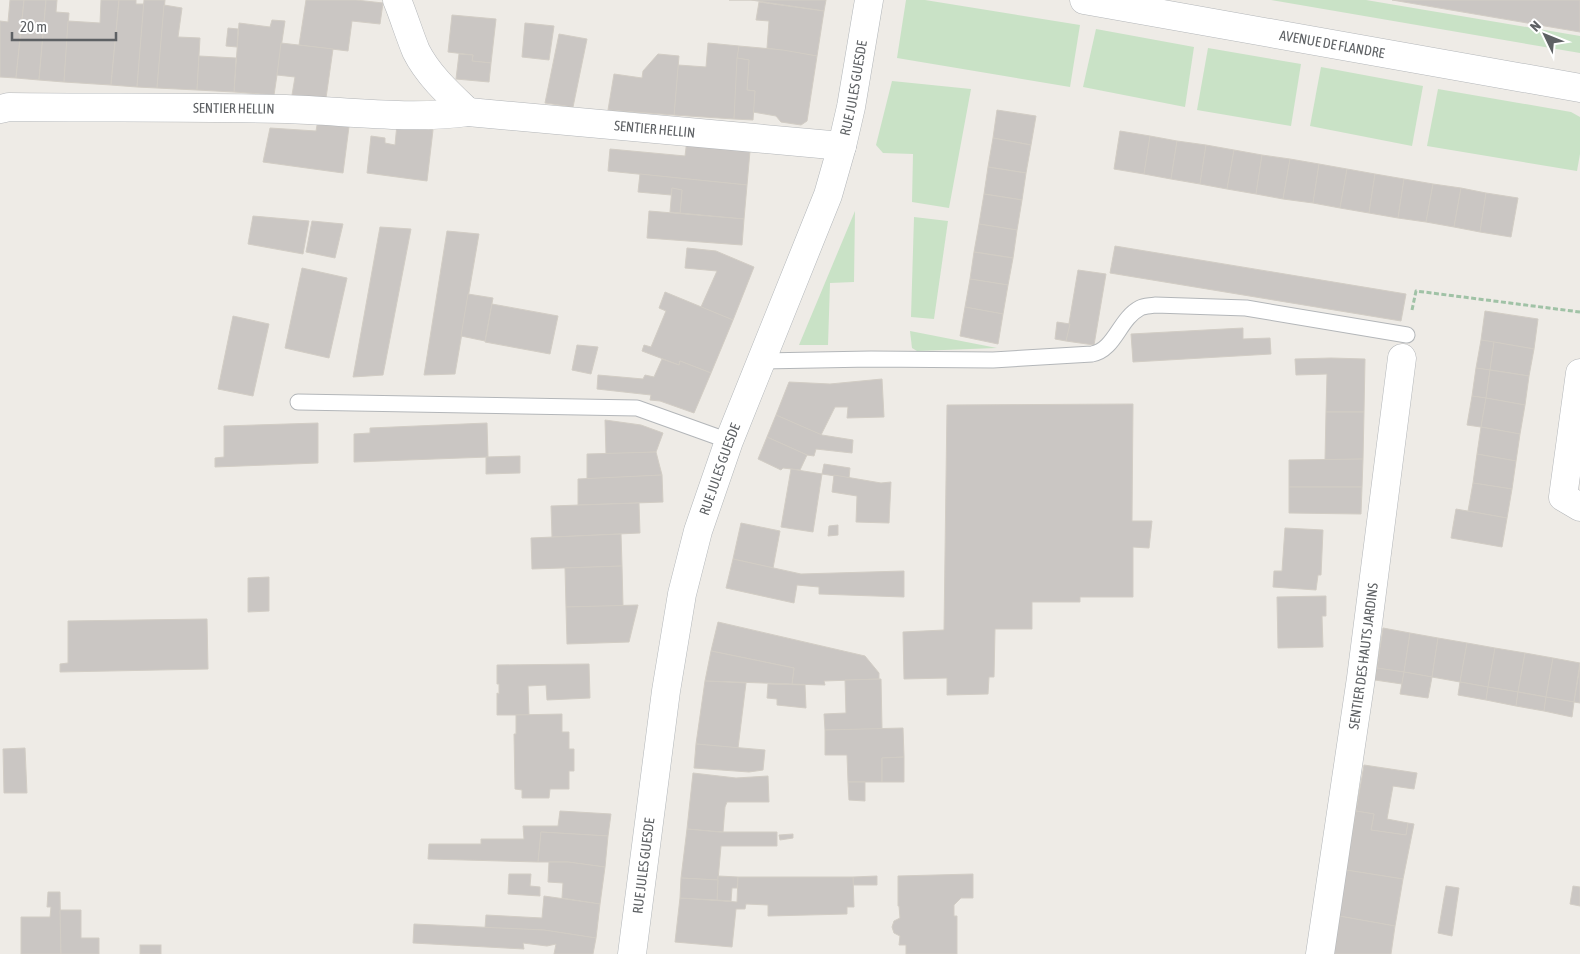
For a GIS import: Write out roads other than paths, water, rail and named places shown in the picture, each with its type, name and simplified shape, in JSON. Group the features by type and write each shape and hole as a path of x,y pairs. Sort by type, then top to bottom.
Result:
{"street":[{"path":"397,0 421,58 446,92 468,112"},
{"name":"RUE JULES GUESDE","path":"632,954 666,691 680,603 698,531 729,441 828,195 851,107 869,0"},
{"name":"AVENUE DE FLANDRE","path":"1084,0 1580,88"},
{"name":"SENTIER HELLIN","path":"0,108 285,110 410,115 448,115 468,112 842,146"},
{"name":"SENTIER DES HAUTS JARDINS","path":"1320,954 1361,678 1405,346"},
{"path":"1580,373 1563,497 1580,508"}],"lane":[{"path":"761,361 992,360 1101,353 1125,319 1140,308 1155,306 1246,308 1405,346"},
{"path":"298,402 637,408 729,441"}]}
